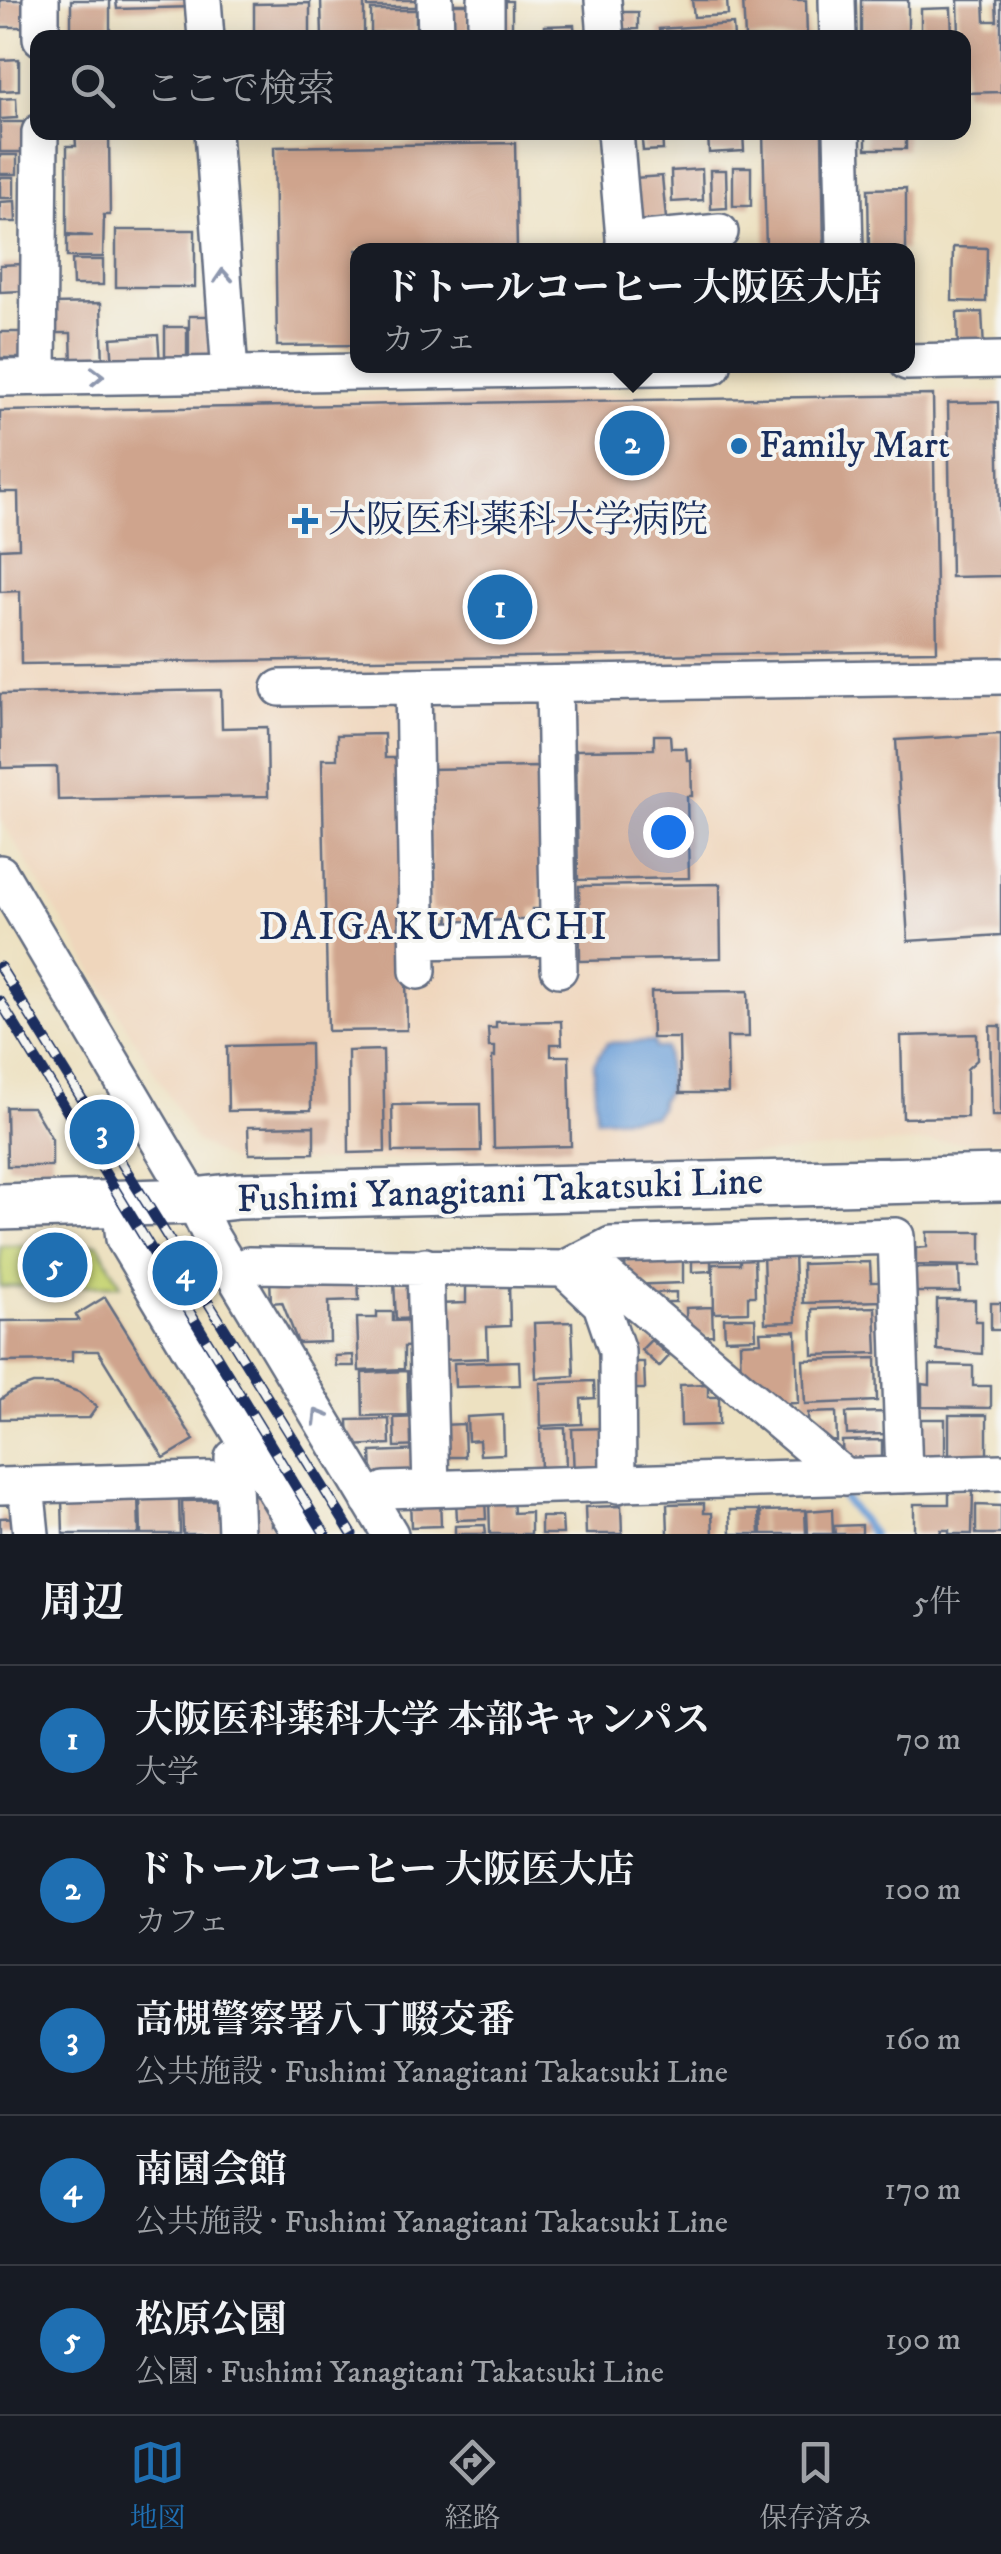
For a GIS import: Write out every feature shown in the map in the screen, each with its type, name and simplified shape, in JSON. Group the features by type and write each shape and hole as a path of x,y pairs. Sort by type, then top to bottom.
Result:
{"main road":[{"name":"Fushimi Yanagitani Takatsuki Line","path":"0,1206 194,1201 238,1196 1001,1178"}],"street":[{"path":"41,0 41,30"},
{"path":"203,0 205,30"},
{"path":"435,0 436,30"},
{"path":"486,0 486,30"},
{"path":"603,0 605,30"},
{"path":"837,0 838,30"},
{"path":"38,377 40,140"},
{"path":"213,140 230,374"},
{"path":"616,140 625,243"},
{"path":"842,140 846,243"},
{"path":"645,243 720,232"},
{"path":"915,362 992,360"},
{"path":"0,378 350,372"},
{"path":"280,688 1001,676"},
{"path":"413,686 418,956 559,954 554,684"},
{"path":"0,873 390,1534"},
{"path":"120,1204 124,1239 301,1534"},
{"path":"234,1273 248,1264 575,1264 611,1245 896,1236 904,1475"},
{"path":"575,1264 846,1477"},
{"path":"575,1264 600,1304 617,1352 618,1485"},
{"path":"425,1266 431,1488"},
{"path":"236,1534 233,1452 246,1444"},
{"path":"369,1500 385,1490 1001,1472"},
{"path":"31,1534 13,1485 234,1480"}],"shaded area":[{"path":"1001,392 1001,1141 902,1143 765,1154 232,1163 196,1141 0,818 0,396"}],"green space":[{"path":"98,1244 121,1285 0,1287 0,1246"}],"water":[{"path":"654,1041 655,1048 666,1048 669,1089 660,1108 653,1116 596,1119 594,1063 607,1043"}],"building":[{"path":"0,0 27,0 27,27 0,27"},
{"path":"71,0 110,0 110,30 71,30"},
{"path":"116,0 193,0 194,7 117,9"},
{"path":"321,0 364,0 364,30 322,30"},
{"path":"367,0 416,0 416,7 368,7"},
{"path":"692,0 727,0 728,15 694,17"},
{"path":"743,0 806,0 807,30 745,30"},
{"path":"861,0 908,0 908,30 861,30"},
{"path":"958,0 984,0 985,21 997,21 996,0 1001,0 1001,92 971,93 971,30 959,30"},
{"path":"492,1 512,1 512,30 492,30"},
{"path":"310,3 310,30 254,30 254,4"},
{"path":"443,4 469,4 470,30 444,30"},
{"path":"951,8 952,30 921,30 921,9"},
{"path":"371,10 416,10 416,30 371,30"},
{"path":"610,12 638,12 638,29 610,30"},
{"path":"733,24 733,30 659,30"},
{"path":"574,25 574,30 544,30 544,26"},
{"path":"19,59 19,90 0,91 0,60"},
{"path":"16,98 17,118 0,119 0,99"},
{"path":"0,122 28,122 28,152 0,152"},
{"path":"76,140 109,140 110,215 104,215 103,257 67,257 67,236 93,236 67,234 67,146 76,146"},
{"path":"642,140 662,140 663,150 643,151"},
{"path":"708,140 743,140 744,151 709,153"},
{"path":"763,140 822,140 824,243 766,243"},
{"path":"866,140 906,140 906,149 866,149"},
{"path":"515,143 517,243 350,243 350,345 277,346 274,147"},
{"path":"0,155 17,155 17,174 0,174"},
{"path":"733,167 751,167 751,206 733,206"},
{"path":"702,169 703,200 672,202 671,171"},
{"path":"710,170 726,170 727,208 711,209"},
{"path":"662,176 666,219 639,222 634,178"},
{"path":"0,177 14,177 14,198 0,198"},
{"path":"906,188 906,243 869,243 868,189"},
{"path":"15,201 16,222 0,222 0,202"},
{"path":"116,230 195,230 195,287 116,287"},
{"path":"953,247 987,248 986,302 952,301"},
{"path":"72,260 103,260 103,285 73,285"},
{"path":"22,264 23,291 0,292 0,265"},
{"path":"101,303 103,366 72,367 71,333 53,333 52,304"},
{"path":"982,312 984,349 958,350 957,313"},
{"path":"189,316 217,316 218,358 189,358"},
{"path":"165,327 187,327 187,367 165,367"},
{"path":"0,332 24,332 25,358 0,358"},
{"path":"158,335 160,364 113,367 111,338"},
{"path":"933,395 937,651 21,664 20,591 0,592 0,549 19,548 18,492 0,492 0,411"},
{"path":"998,402 1001,576 951,577 948,403"},
{"path":"221,690 222,728 267,727 268,796 58,800 57,767 1,768 0,694"},
{"path":"384,734 385,758 402,758 407,1030 328,1031 322,759 337,759 337,735"},
{"path":"1001,734 1001,935 908,941 896,740"},
{"path":"654,735 670,735 671,748 686,748 687,760 691,760 692,796 687,796 689,878 578,880 576,750 654,749"},
{"path":"539,767 541,909 532,909 532,920 449,922 449,910 431,911 428,769"},
{"path":"720,884 721,958 580,961 579,886"},
{"path":"748,991 749,1037 727,1037 728,1093 680,1093 679,1038 652,1038 651,992"},
{"path":"561,1021 562,1044 551,1044 551,1056 569,1056 571,1146 494,1148 495,1047 489,1047 488,1028 496,1028 496,1022"},
{"path":"990,1026 1001,1026 1001,1116 992,1116"},
{"path":"977,1034 977,1060 967,1069 967,1117 903,1118 901,1036"},
{"path":"310,1044 311,1110 228,1111 227,1046"},
{"path":"383,1050 385,1152 349,1153 348,1051"},
{"path":"480,1104 481,1151 393,1152 392,1105"},
{"path":"6,1107 33,1107 52,1139 52,1166 7,1166"},
{"path":"111,1112 123,1132 91,1151 80,1131"},
{"path":"314,1126 314,1153 249,1154 248,1127"},
{"path":"927,1232 981,1232 981,1266 916,1265 916,1248 927,1247"},
{"path":"200,1245 217,1273 171,1301 154,1273"},
{"path":"794,1250 796,1322 765,1323 763,1251"},
{"path":"754,1254 755,1296 748,1296 748,1312 714,1313 713,1264 740,1264 740,1255"},
{"path":"683,1258 683,1283 626,1285 625,1259"},
{"path":"692,1258 711,1258 711,1271 692,1272"},
{"path":"870,1262 871,1282 882,1282 883,1301 803,1303 802,1264"},
{"path":"915,1268 959,1268 960,1292 915,1292"},
{"path":"358,1274 359,1300 329,1301 330,1342 298,1343 282,1302 271,1303 270,1277"},
{"path":"420,1281 421,1318 396,1319 394,1282"},
{"path":"509,1284 510,1326 487,1327 488,1358 438,1360 436,1304 466,1303 466,1286"},
{"path":"676,1292 676,1302 650,1302 649,1293"},
{"path":"105,1297 194,1440 164,1458 98,1351 72,1351 72,1361 0,1362 0,1321 79,1320 76,1315"},
{"path":"937,1300 975,1300 975,1321 982,1321 982,1354 937,1350"},
{"path":"991,1303 1001,1303 1001,1330 991,1330"},
{"path":"712,1307 713,1335 687,1336 686,1308"},
{"path":"875,1307 877,1353 813,1355 812,1309"},
{"path":"377,1312 393,1312 393,1321 420,1320 421,1346 404,1347 404,1369 359,1371 357,1318 377,1318"},
{"path":"724,1318 755,1318 756,1338 725,1339"},
{"path":"572,1322 574,1376 536,1378 534,1323"},
{"path":"796,1331 798,1403 763,1404 762,1383 741,1384 740,1343 761,1342 760,1332"},
{"path":"651,1340 669,1356 659,1367 641,1350"},
{"path":"353,1355 354,1366 336,1366 335,1356"},
{"path":"876,1358 877,1401 805,1404 803,1360"},
{"path":"519,1361 520,1385 455,1387 454,1363"},
{"path":"626,1362 644,1362 645,1389 626,1389"},
{"path":"930,1365 973,1366 973,1386 991,1386 991,1408 922,1407 922,1384 930,1385"},
{"path":"407,1371 408,1415 363,1416 362,1373"},
{"path":"594,1381 595,1398 581,1399 582,1424 541,1426 540,1383"},
{"path":"33,1384 56,1384 79,1392 97,1407 89,1418 0,1419 0,1400"},
{"path":"708,1384 708,1397 719,1397 719,1425 681,1426 680,1385"},
{"path":"836,1412 837,1441 809,1442 808,1413"},
{"path":"885,1412 885,1434 847,1435 846,1413"},
{"path":"503,1415 504,1454 480,1455 479,1440 468,1441 467,1417"},
{"path":"949,1415 987,1415 987,1459 949,1459"},
{"path":"423,1417 424,1446 395,1447 394,1418"},
{"path":"389,1419 390,1444 349,1446 348,1420"},
{"path":"908,1419 945,1419 945,1464 908,1464"},
{"path":"464,1424 465,1457 442,1457 441,1425"},
{"path":"565,1428 566,1473 541,1473 540,1429"},
{"path":"607,1428 602,1474 574,1475 572,1429"},
{"path":"882,1440 882,1466 843,1467 842,1441"},
{"path":"424,1450 425,1475 372,1476 371,1452"},
{"path":"243,1472 272,1504 272,1526 279,1526 279,1534 245,1534"},
{"path":"949,1490 973,1490 972,1534 941,1530 940,1534 914,1534 914,1504 949,1504"},
{"path":"138,1493 139,1534 63,1534 62,1500"},
{"path":"179,1495 180,1534 141,1534 140,1497"},
{"path":"440,1496 441,1526 411,1527 410,1497"},
{"path":"513,1498 514,1513 531,1512 531,1534 490,1534 489,1499"},
{"path":"485,1499 486,1519 457,1520 456,1500"},
{"path":"225,1500 225,1534 183,1534 182,1501"},
{"path":"704,1503 704,1513 712,1513 713,1534 668,1534 667,1504"},
{"path":"976,1505 1001,1506 1001,1534 976,1534"},
{"path":"621,1506 622,1534 586,1534 585,1507"},
{"path":"832,1509 833,1534 808,1534 807,1511"},
{"path":"730,1510 759,1510 760,1534 731,1534"},
{"path":"805,1510 806,1534 762,1534 761,1511"},
{"path":"20,1517 21,1534 0,1534 0,1518"},
{"path":"541,1517 562,1517 563,1534 541,1534"},
{"path":"485,1525 486,1534 455,1534 455,1526"},
{"path":"862,1525 862,1534 835,1534 834,1526"}],"waterway":[{"path":"836,1488 872,1534"}],"railway":[{"path":"0,967 352,1534"},
{"path":"0,1001 325,1534"}],"place":[{"name":"ドトールコーヒー 大阪医大店","path":"632,443"},
{"name":"Family Mart","path":"739,446"},
{"name":"大阪医科薬科大学病院","path":"305,521"},
{"name":"大阪医科薬科大学 本部キャンパス","path":"500,607"},
{"name":"高槻警察署八丁畷交番","path":"102,1132"},
{"name":"松原公園","path":"55,1265"},
{"name":"南園会館","path":"185,1273"}],"district":[{"name":"DAIGAKUMACHI","path":"434,928"}]}
